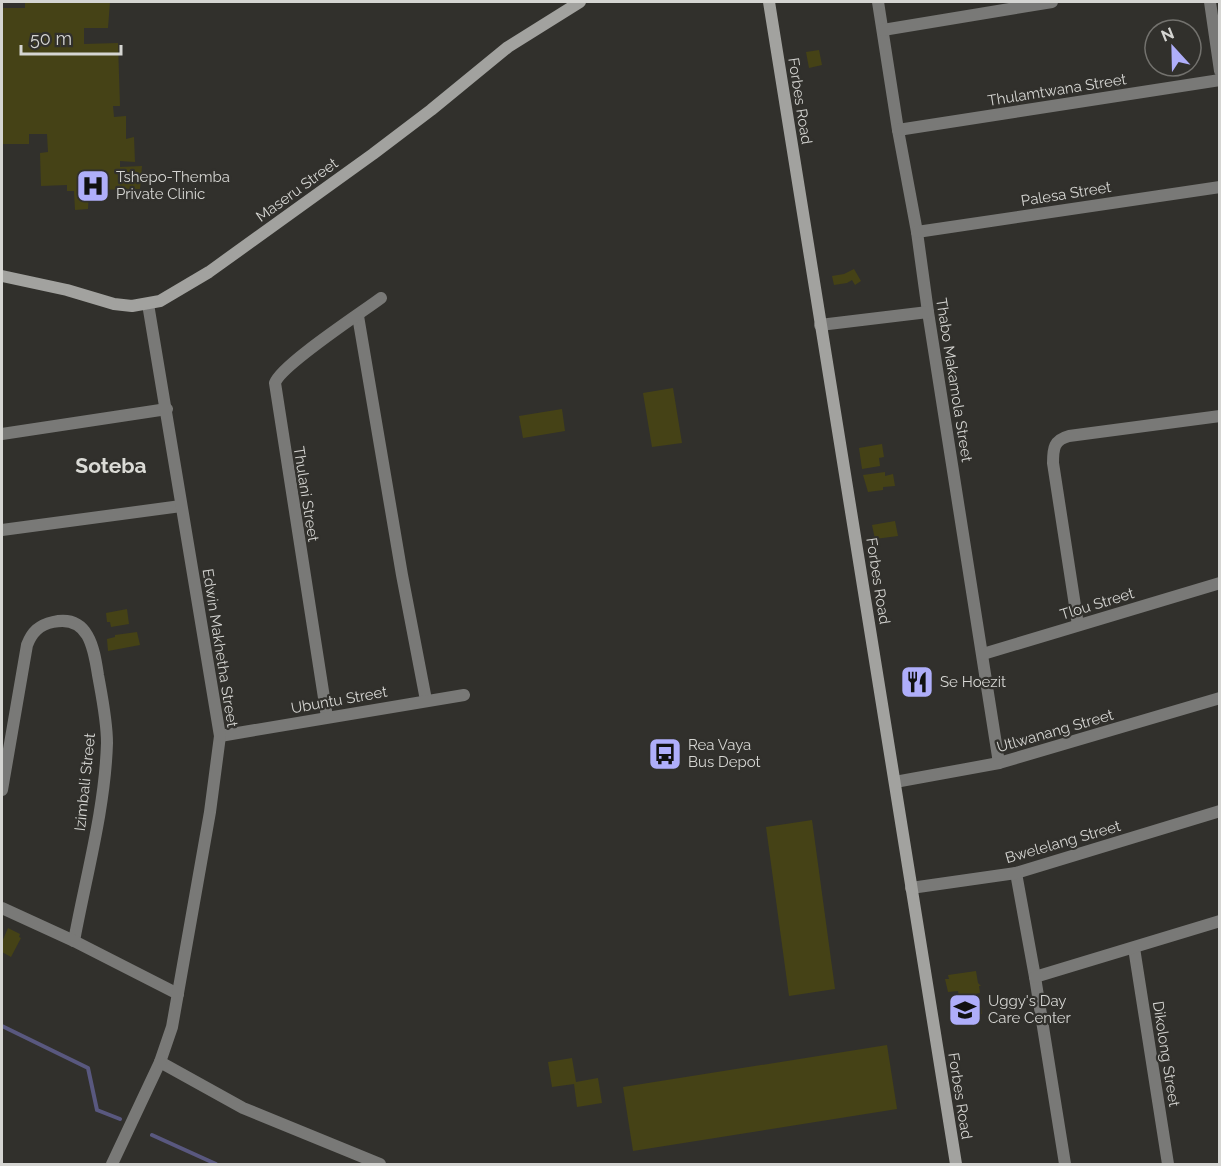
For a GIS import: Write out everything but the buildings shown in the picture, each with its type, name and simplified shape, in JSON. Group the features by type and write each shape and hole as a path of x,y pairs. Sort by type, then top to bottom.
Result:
{"street":[{"name":"Maseru Street","path":"2,276 67,290 114,304 132,306 160,301 209,272 373,154 508,47 580,2"},
{"name":"Forbes Road","path":"770,2 956,1164"},
{"name":"Thabo Makamola Street","path":"878,2 917,232 999,763"},
{"path":"883,30 1052,2"},
{"path":"1210,2 1220,71"},
{"name":"Thulamtwana Street","path":"898,130 1220,80"},
{"name":"Palesa Street","path":"917,232 1220,186"},
{"name":"Thulani Street","path":"327,717 275,383 279,374 294,361 381,298"},
{"name":"Edwin Makhetha Street","path":"112,1164 160,1062 171,1027 210,812 220,736 148,304"},
{"path":"820,325 928,312"},
{"path":"358,316 402,575 426,700"},
{"path":"2,434 167,409"},
{"path":"1078,625 1053,463 1053,450 1056,443 1069,436 1220,416"},
{"path":"2,530 181,506"},
{"name":"Tlou Street","path":"983,654 1220,583"},
{"name":"Izimbali Street","path":"2,790 30,637 37,628 48,623 64,621 77,625 83,629 92,642 107,744 99,808 74,941"},
{"name":"Ubuntu Street","path":"220,736 464,695"},
{"name":"Utlwanang Street","path":"895,782 999,763 1220,698"},
{"name":"Bwelelang Street","path":"911,888 1016,873 1220,811"},
{"path":"1016,873 1065,1164"},
{"path":"2,909 74,941 178,994"},
{"path":"1035,977 1220,921"},
{"name":"Dikolong Street","path":"1134,948 1168,1164"},
{"path":"160,1062 243,1108 380,1164"}],"waterway":[{"path":"2,1026 88,1068 97,1110 120,1119"},
{"path":"152,1135 216,1164"}],"place":[{"name":"Tshepo-Themba Private Clinic","path":"93,186"},
{"name":"Se Hoezit","path":"917,682"},
{"name":"Rea Vaya Bus Depot","path":"665,754"},
{"name":"Uggy's Day Care Center","path":"965,1010"}],"district":[{"name":"Soteba","path":"111,465"}]}
